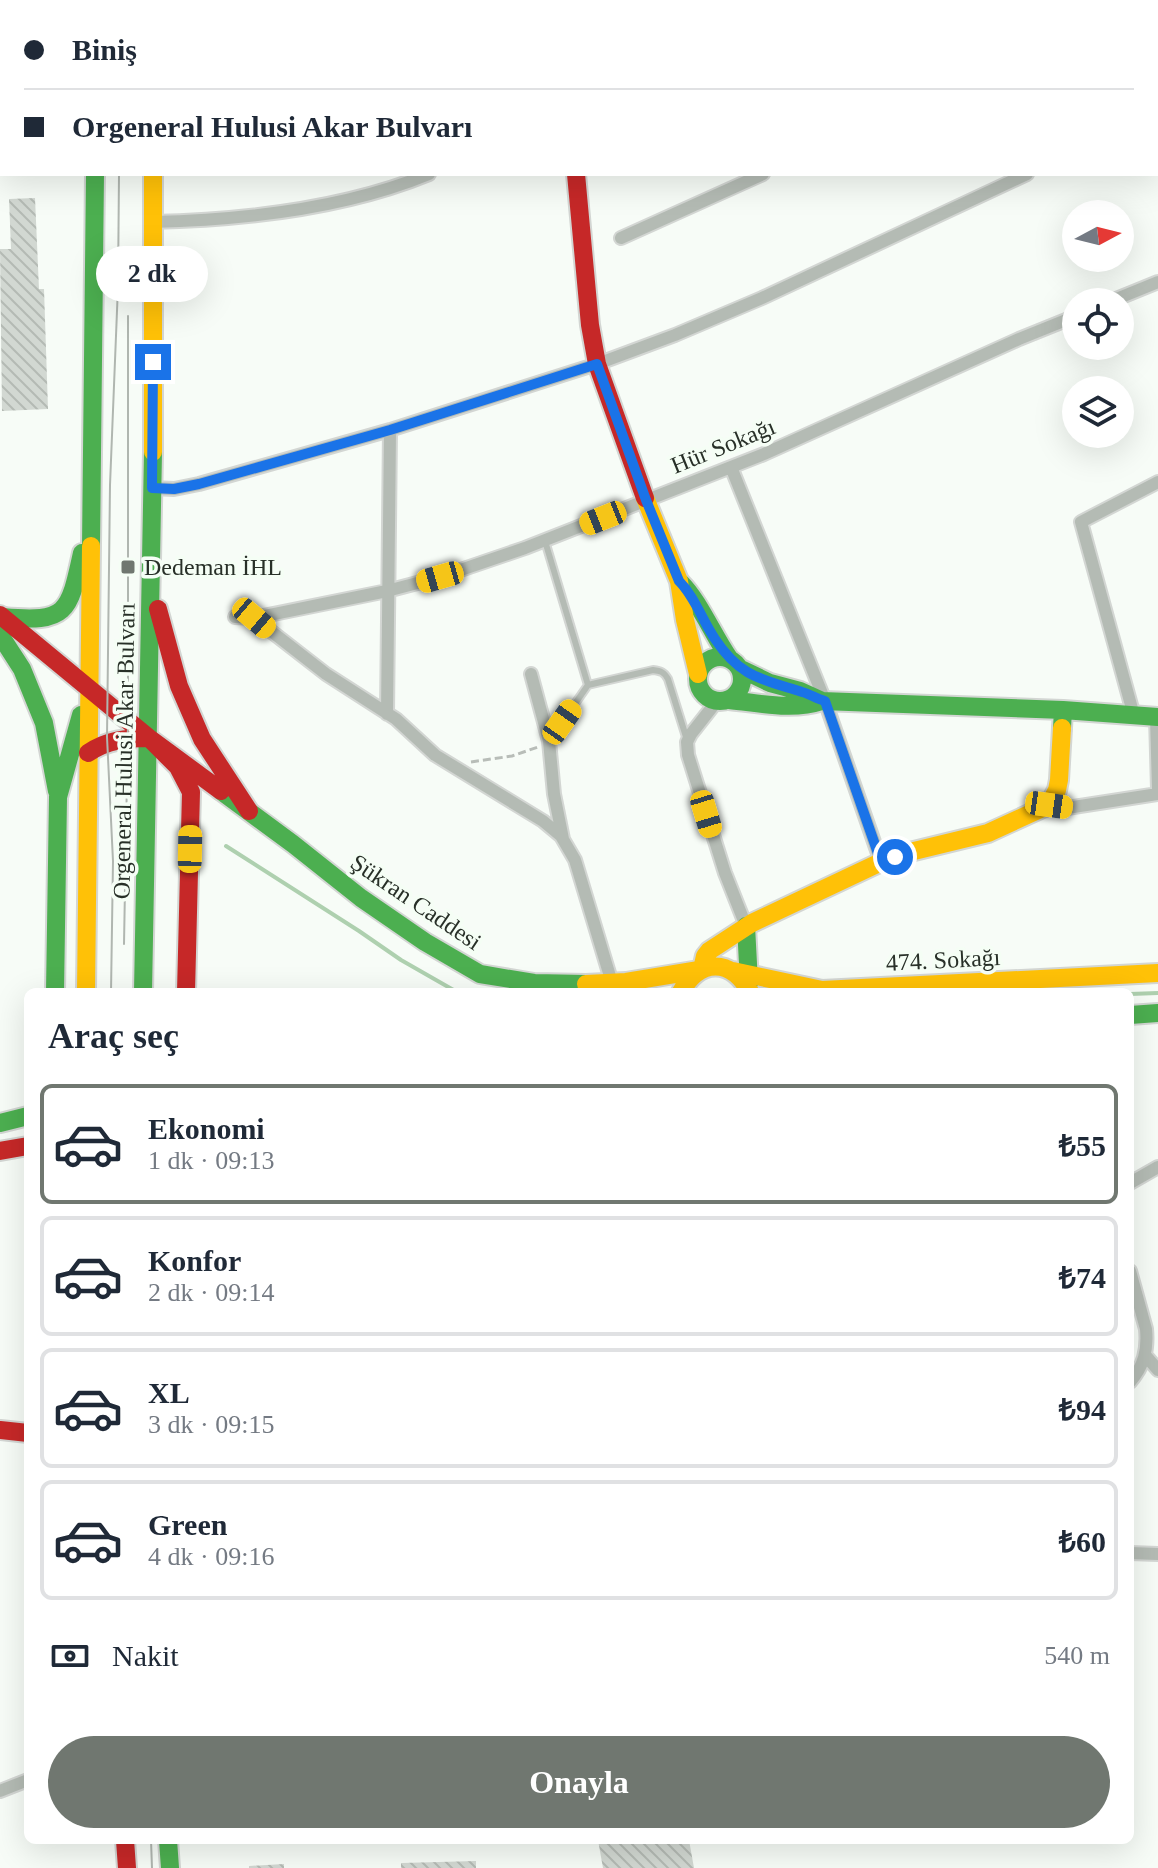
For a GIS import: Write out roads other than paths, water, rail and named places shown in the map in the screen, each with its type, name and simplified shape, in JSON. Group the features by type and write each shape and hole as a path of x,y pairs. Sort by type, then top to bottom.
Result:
{"street":[{"name":"Orgeneral Hulusi Akar Bulvarı","path":"86,988 95,176"},
{"name":"Orgeneral Hulusi Akar Bulvarı","path":"143,988 152,579 153,176"},
{"path":"152,222 237,218 288,210 349,198 422,176"},
{"path":"576,176 590,325 597,364 679,581 701,690 709,699 799,706 823,701"},
{"path":"621,238 759,176"},
{"path":"152,488 174,489 199,484 390,430 597,364 762,298 1023,176"},
{"path":"1134,292 1158,282"},
{"name":"Hür Sokağı","path":"235,617 254,618 387,591 545,541 827,427 1062,322"},
{"path":"387,714 390,430"},
{"path":"731,467 823,701 881,862"},
{"path":"1134,716 1081,522 1158,482"},
{"path":"1,622 51,618 64,607 72,593 91,518"},
{"path":"152,579 179,686 202,739 249,811"},
{"path":"679,581 689,591 715,638 743,677 736,695 723,700 687,742 688,755 725,873 746,926 745,982"},
{"path":"254,618 326,674 396,719 421,744 447,763 543,821 564,840"},
{"path":"1,622 149,738 178,767 191,792 186,988"},
{"path":"1,622 44,723 58,797 55,988"},
{"path":"698,674 710,659 722,656 770,683 823,701 1063,710 1157,717 1158,792 1067,808 1049,805"},
{"path":"531,674 549,741 554,794 564,840 575,860 612,983"},
{"path":"58,797 88,688"},
{"path":"683,988 686,981 701,969 709,951 746,926 814,892 881,862 988,833 1049,805 1059,780 1063,710"},
{"path":"88,753 123,738 149,738"},
{"name":"Şükran Caddesi","path":"149,738 393,921 480,974 534,983 612,983 701,969"},
{"name":"474. Sokağı","path":"701,969 717,966 745,982 803,988"},
{"name":"474. Sokağı","path":"862,988 1158,973"},
{"path":"1134,1015 1158,1013"},
{"path":"0,1123 24,1117"},
{"path":"0,1151 24,1147"},
{"path":"1134,1181 1158,1167"},
{"path":"1134,1286 1147,1339 1145,1355 1134,1377"},
{"path":"1147,1339 1158,1319"},
{"path":"1145,1355 1158,1370"},
{"path":"0,1430 24,1433"},
{"path":"1134,1553 1158,1554"},
{"path":"0,1791 24,1782"},
{"path":"125,1844 127,1868"},
{"path":"168,1844 170,1868"}],"lane":[{"path":"545,541 588,685"},
{"path":"549,741 588,685 653,670 665,673 668,679 687,742"}],"waterway":[{"path":"226,846 401,960 450,988"},
{"path":"1134,994 1158,993"}],"tram line":[{"path":"111,988 113,861 107,737 119,176"},
{"path":"124,944 128,721 128,316"},
{"path":"151,1844 152,1868"}],"place":[{"name":"Dedeman İHL","path":"128,567"}]}
